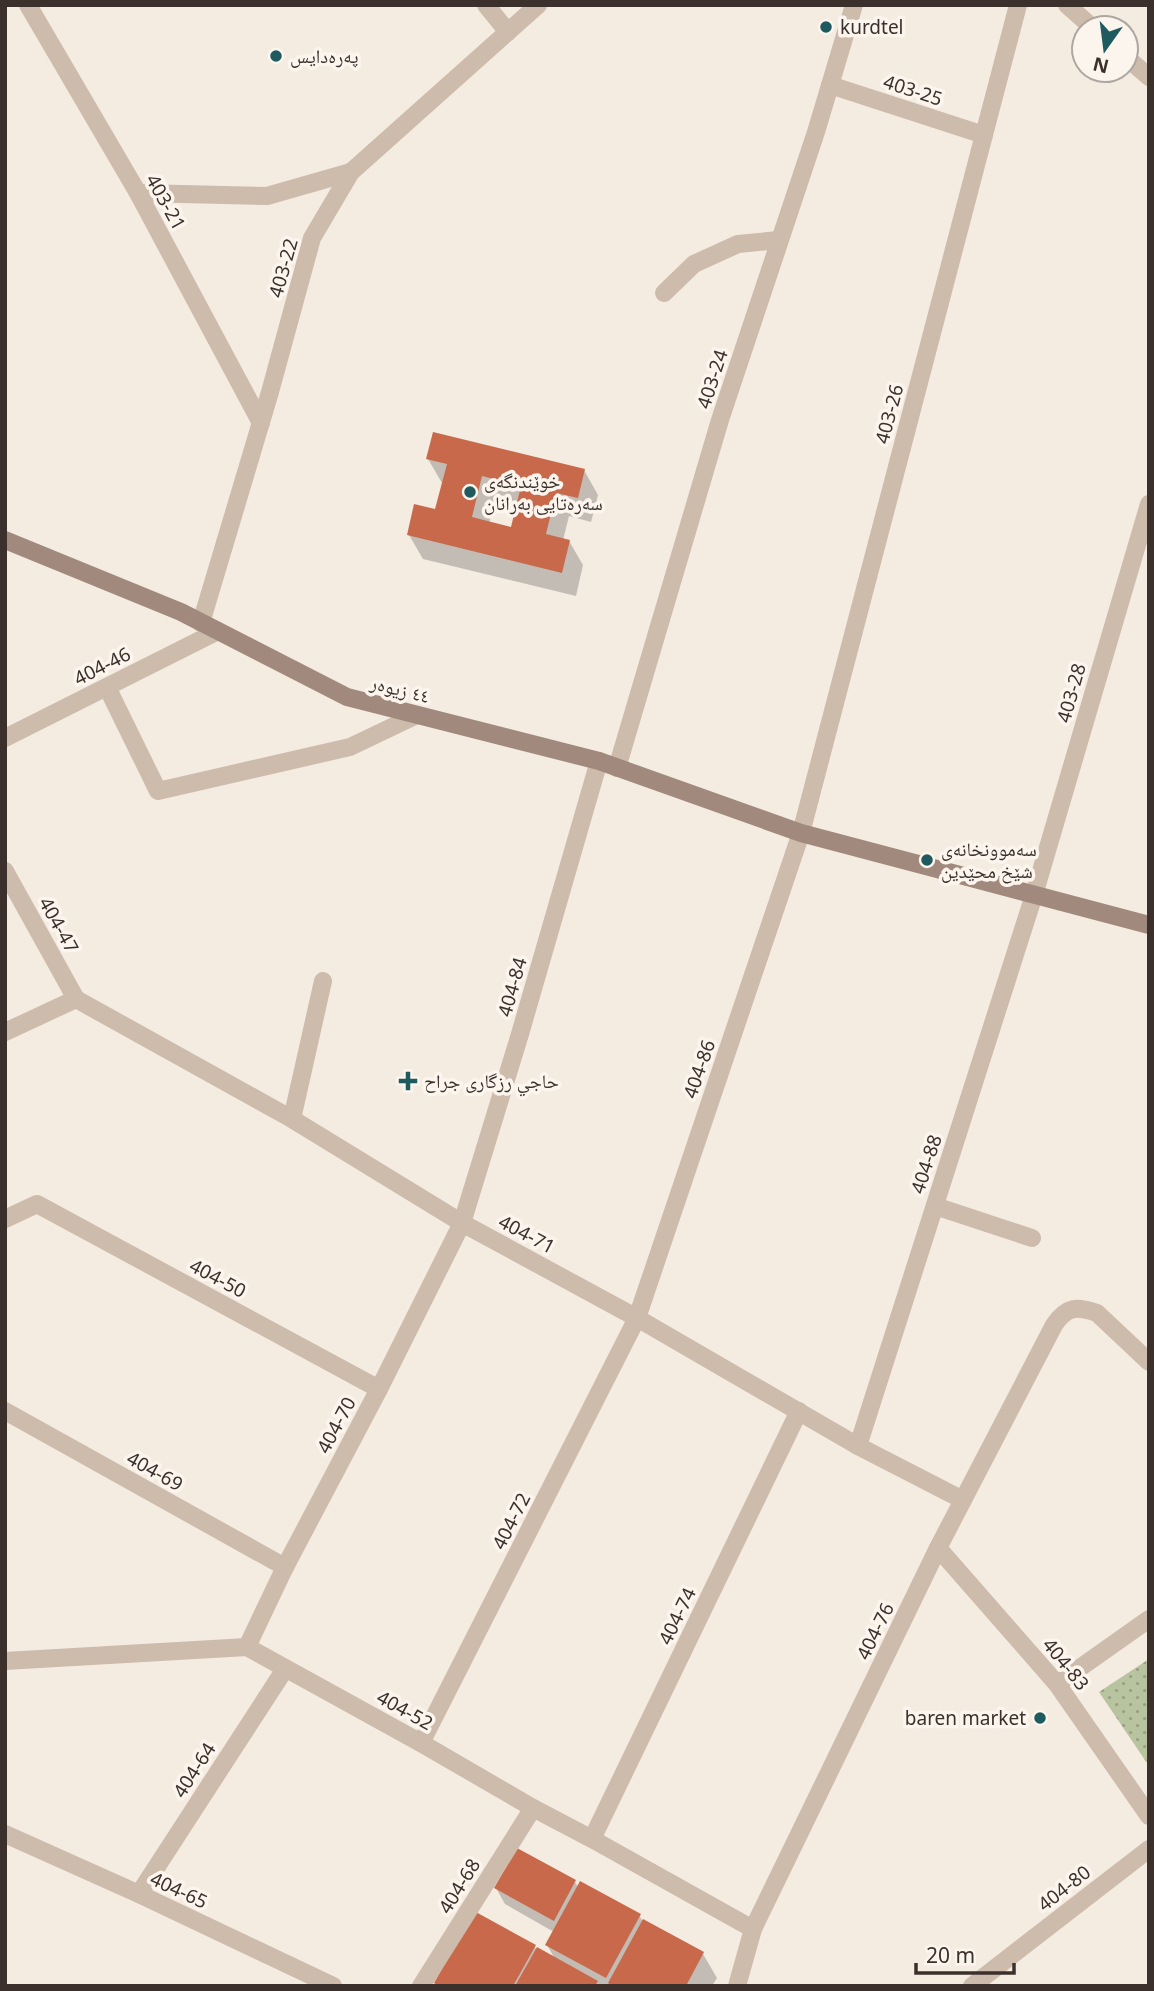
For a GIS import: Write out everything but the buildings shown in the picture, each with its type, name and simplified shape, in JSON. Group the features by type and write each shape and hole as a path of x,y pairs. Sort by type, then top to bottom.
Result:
{"street":[{"name":"403-21","path":"28,5 138,193 261,423"},
{"path":"486,5 509,32"},
{"name":"403-22","path":"201,623 261,423 312,238 351,172 538,5"},
{"name":"403-24","path":"617,768 720,421 854,5"},
{"name":"403-26","path":"801,833 1018,5"},
{"name":"403-25","path":"830,85 984,135"},
{"path":"138,193 267,196 351,172"},
{"path":"664,293 694,264 738,244 779,240"},
{"name":"403-28","path":"1034,894 1149,504"},
{"name":"٤٤ زیوەر","path":"5,540 181,612 347,697 599,761 801,833 1149,925"},
{"name":"404-46","path":"5,738 218,631"},
{"path":"107,687 158,791 350,747 417,715"},
{"name":"404-84","path":"462,1223 599,761"},
{"name":"404-86","path":"637,1318 801,833"},
{"name":"404-47","path":"5,871 76,999"},
{"name":"404-88","path":"858,1446 1034,894"},
{"path":"292,1119 323,981"},
{"path":"5,1032 76,999"},
{"name":"404-71","path":"76,999 292,1119 462,1223 637,1318 858,1446 963,1500"},
{"name":"404-50","path":"5,1219 37,1204 379,1389"},
{"path":"935,1206 1032,1238"},
{"name":"404-70","path":"247,1647 285,1567 379,1389 462,1223"},
{"name":"404-76","path":"737,1986 753,1929 938,1548 1054,1325 1062,1313 1074,1308 1087,1309 1097,1313 1148,1356"},
{"name":"404-72","path":"421,1743 637,1318"},
{"name":"404-69","path":"5,1411 285,1567"},
{"name":"404-74","path":"592,1839 799,1411"},
{"name":"404-83","path":"938,1548 1057,1684 1149,1816"},
{"path":"1057,1684 1149,1619"},
{"path":"5,1661 247,1647"},
{"name":"404-52","path":"247,1647 753,1929"},
{"name":"404-64","path":"139,1894 285,1669"},
{"name":"404-68","path":"421,1986 533,1808"},
{"name":"404-65","path":"5,1834 333,1986"},
{"name":"404-80","path":"972,1986 1149,1849"}],"green space":[{"path":"1149,1659 1149,1766 1099,1692"}],"place":[{"name":"kurdtel","path":"826,27"},
{"name":"پەرەدایس","path":"276,56"},
{"name":"خوێندنگەی سەرەتایی بەرانان","path":"470,492"},
{"name":"سەموونخانەی شێخ محێدین","path":"927,860"},
{"name":"حاجي رزگارى جراح","path":"408,1081"},
{"name":"baren market","path":"1040,1718"}]}
